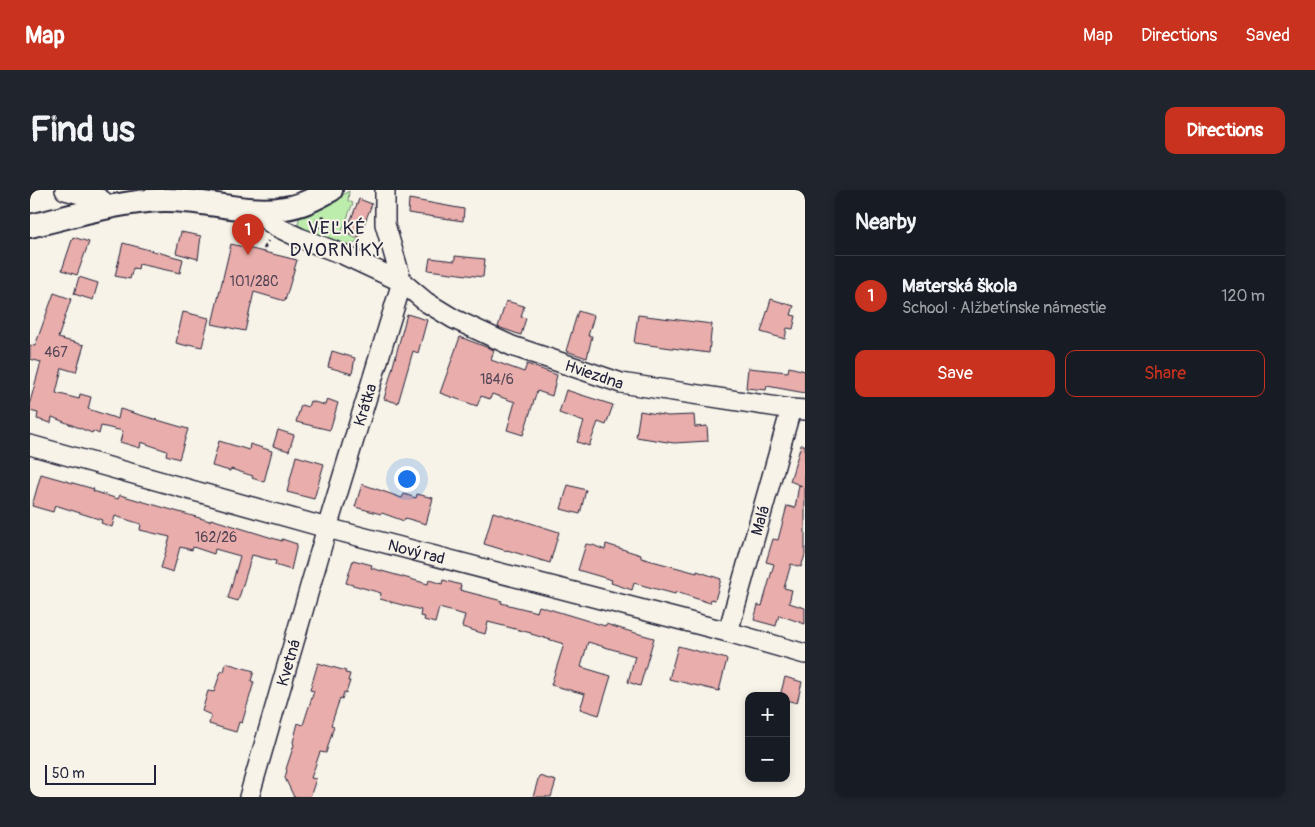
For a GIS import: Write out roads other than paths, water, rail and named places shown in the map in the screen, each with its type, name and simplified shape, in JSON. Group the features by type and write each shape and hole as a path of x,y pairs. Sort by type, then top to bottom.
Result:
{"main road":[{"path":"30,226 111,207 164,200 257,210 285,209 304,204 331,190"}],"street":[{"path":"65,190 100,199 111,207"},
{"path":"385,190 385,224 402,282"},
{"name":"Hviezdna","path":"257,210 275,226 402,282 426,302 448,316 503,342 621,382 798,409"},
{"name":"Krátka","path":"327,528 402,282"},
{"name":"Malá","path":"728,632 798,409"},
{"name":"Nový rad","path":"30,446 327,528 728,632 805,654"},
{"name":"Kvetná","path":"249,797 327,528"}],"place":[{"name":"Materská škola","path":"248,255"}],"district":[{"name":"VEĽKÉ DVORNÍKY","path":"337,238"}]}
